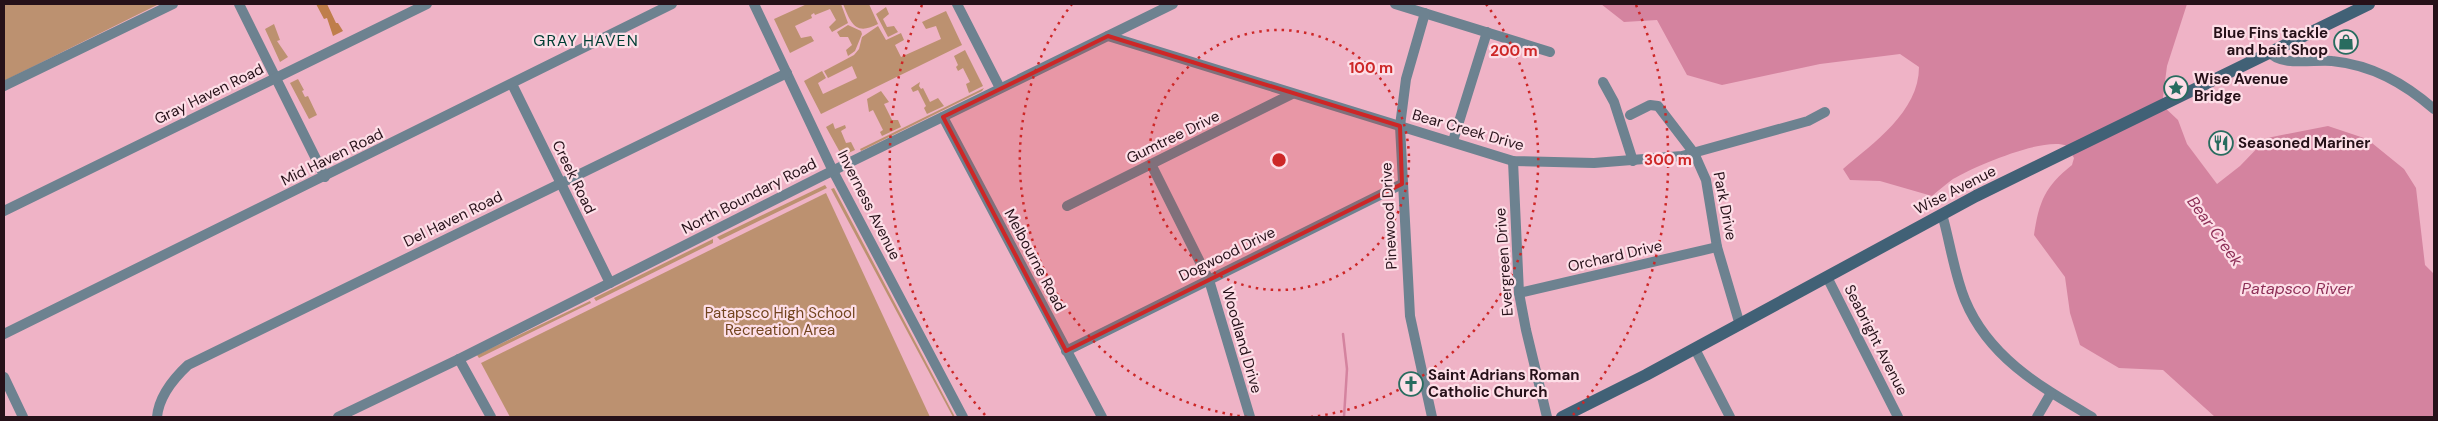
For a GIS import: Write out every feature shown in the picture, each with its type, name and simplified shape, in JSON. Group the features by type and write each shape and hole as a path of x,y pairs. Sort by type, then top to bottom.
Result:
{"main road":[{"name":"Wise Avenue","path":"1562,417 1740,325 1942,214 2369,4"}],"street":[{"path":"4,86 173,4"},
{"path":"239,4 325,177"},
{"name":"Gray Haven Road","path":"4,211 427,4"},
{"name":"Mid Haven Road","path":"4,334 672,4"},
{"name":"Inverness Avenue","path":"754,4 833,171 963,417"},
{"path":"957,4 1000,88"},
{"name":"North Boundary Road","path":"338,417 355,414 833,171 1173,4"},
{"path":"1394,4 1550,52"},
{"name":"Pinewood Drive","path":"1425,13 1406,79 1400,126 1410,316 1432,417"},
{"path":"1453,141 1487,32"},
{"name":"Bear Creek Drive","path":"1108,36 1513,161 1532,163 1663,160 1808,121 1824,112"},
{"path":"2270,52 2272,57 2282,60 2332,61 2380,73 2399,82 2434,109"},
{"name":"Del Haven Road","path":"157,417 163,395 174,378 188,365 787,73"},
{"path":"1603,82 1614,102 1633,161"},
{"name":"Creek Road","path":"512,84 610,283"},
{"name":"Gumtree Drive","path":"1067,206 1292,94"},
{"name":"Park Drive","path":"1630,115 1650,105 1658,106 1694,153 1706,180 1717,247 1740,325"},
{"name":"Melbourne Road","path":"943,117 1102,417"},
{"name":"Evergreen Drive","path":"1513,161 1519,293 1547,417"},
{"name":"Woodland Drive","path":"1151,164 1209,280 1250,417"},
{"name":"Dogwood Drive","path":"1066,350 1402,184"},
{"path":"1942,214 1965,298 1979,325 2010,362 2051,393 2092,417"},
{"name":"Orchard Drive","path":"1519,293 1717,247"},
{"name":"Seabright Avenue","path":"1827,277 1898,417"},
{"path":"1695,349 1730,417"},
{"path":"460,359 491,417"},
{"path":"4,377 23,417"},
{"path":"2037,417 2051,393"}],"highlighted area":[{"path":"1108,36 1400,126 1402,184 1066,351 943,117"}],"green space":[{"path":"4,4 159,4 4,81"},
{"path":"807,4 841,4 848,23 832,32 829,27 836,20 830,9 815,15 814,13 811,15 812,18 795,26 801,38 811,36 814,41 790,53 774,19"},
{"path":"843,4 869,4 878,24 864,29 855,26"},
{"path":"886,7 889,14 883,19 887,27 894,26 898,32 888,37 876,14"},
{"path":"946,11 962,45 821,114 804,81 822,71 826,78 818,83 823,94 857,78 852,66 828,78 824,71 854,55 859,49 862,37 878,26 886,40 901,33 904,40 895,45 901,57 941,39 936,26 926,29 922,22"},
{"path":"274,24 280,40 277,41 288,57 280,62 265,29"},
{"path":"848,25 861,31 862,34 855,51 848,56 846,50 852,45 848,37 840,37 837,32"},
{"path":"965,50 983,86 969,93 966,84 970,82 963,68 958,71 956,67 958,65 954,56"},
{"path":"298,79 304,90 302,91 305,97 308,96 317,115 309,119 290,83"},
{"path":"920,82 919,86 921,89 923,88 930,102 938,98 944,106 927,114 924,108 926,106 918,90 913,92 911,88"},
{"path":"984,88 982,91 861,151 860,149"},
{"path":"881,91 889,102 884,104 892,120 898,120 901,127 882,136 880,132 883,130 873,110 869,112 867,99"},
{"path":"833,123 835,129 845,125 846,128 841,131 846,143 851,142 855,150 842,156 826,127"},
{"path":"825,185 827,188 720,240 717,237"},
{"path":"834,188 955,417 953,417 831,189"},
{"name":"Patapsco High School Recreation Area","path":"826,193 930,417 510,417 481,363"},
{"path":"713,239 713,243 596,301 594,298"},
{"path":"590,301 591,303 479,358 477,355"}],"shaded area":[{"path":"316,4 327,4 336,23 338,23 343,31 333,36 327,18 324,19"}],"water":[{"name":"Patapsco River","path":"1601,4 2187,4 2167,66 2162,105 2178,120 2187,144 2217,184 2240,166 2267,138 2328,126 2367,139 2404,169 2416,188 2425,265 2434,274 2434,417 2215,417 2163,370 2119,368 2080,345 2070,313 2065,277 2034,235 2038,213 2049,188 2072,165 2074,158 2067,146 2057,144 2043,145 1993,160 1953,179 1932,196 1880,181 1850,180 1843,169 1880,137 1903,112 1917,83 1919,67 1900,54 1820,64 1722,85 1687,75 1657,20 1624,22"}],"waterway":[{"path":"1343,334 1347,369 1344,417"}],"place":[{"name":"Blue Fins tackle and bait Shop","path":"2346,42"},
{"name":"Wise Avenue Bridge","path":"2176,88"},
{"name":"Seasoned Mariner","path":"2221,143"},
{"name":"Saint Adrians Roman Catholic Church","path":"1411,384"}],"district":[{"name":"GRAY HAVEN","path":"586,40"}],"water label":[{"name":"Bear Creek","path":"2215,231"}]}
